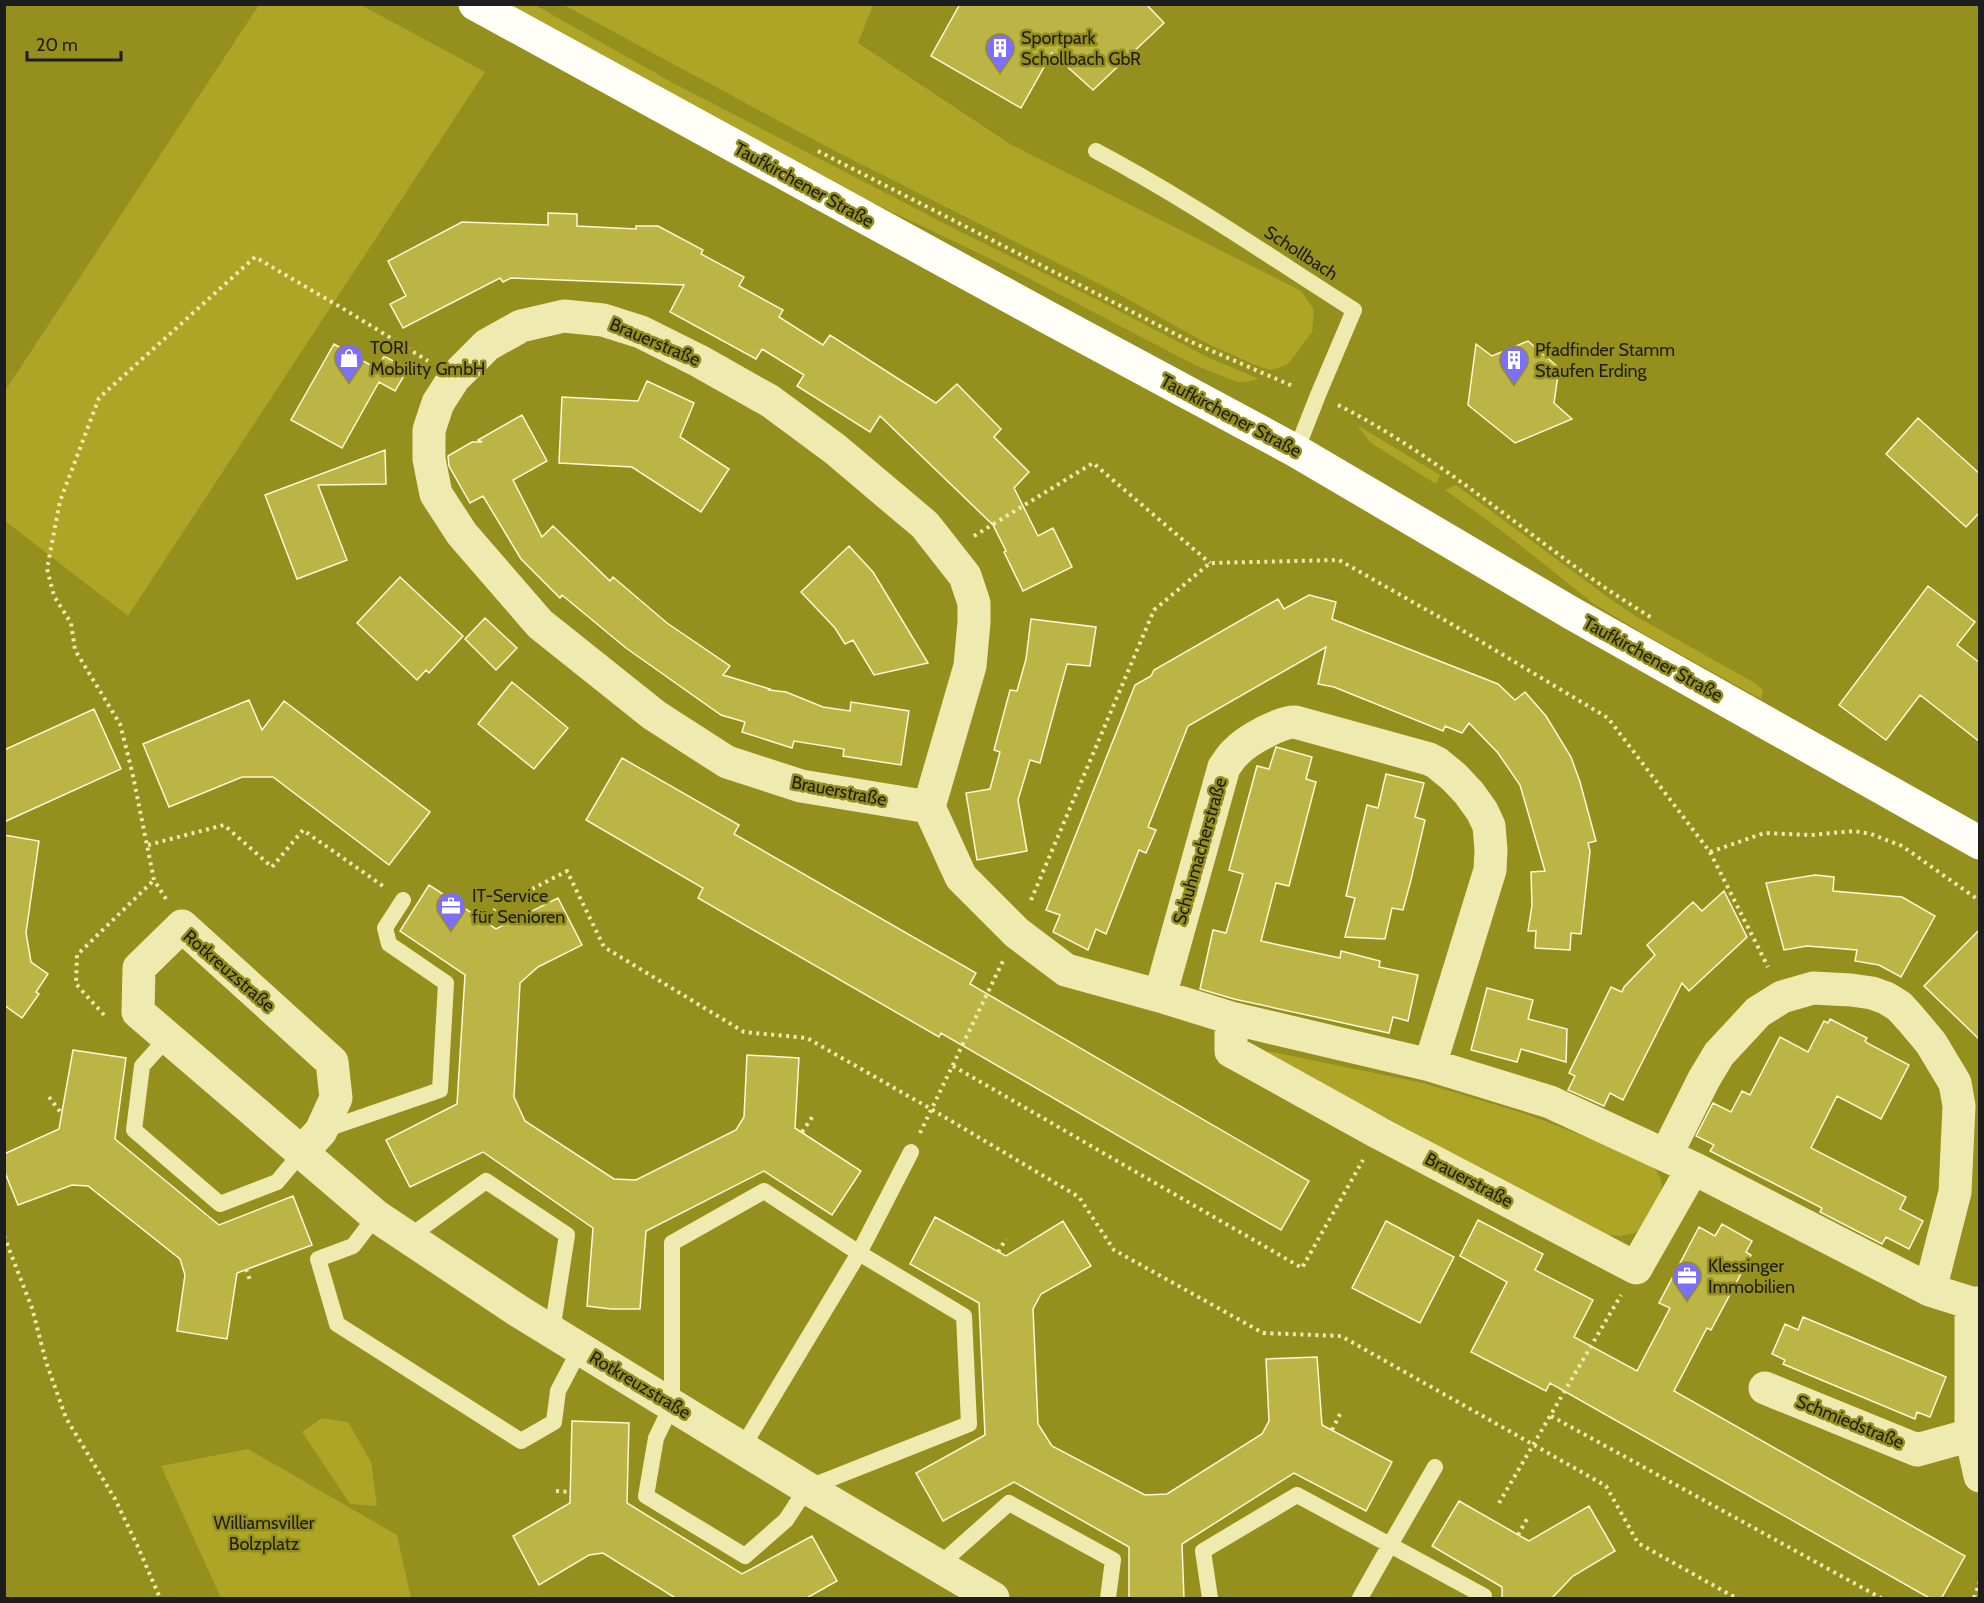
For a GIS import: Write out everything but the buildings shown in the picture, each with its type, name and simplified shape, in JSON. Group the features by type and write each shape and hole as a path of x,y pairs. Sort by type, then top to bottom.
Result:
{"main road":[{"name":"Taufkirchener Straße","path":"475,4 1296,451 1573,614 1980,843"}],"street":[{"name":"Brauerstraße","path":"564,316 603,320 641,332 770,401 835,449 916,517 948,552 965,576 974,603 974,622 970,666 929,807 801,786 727,762 654,715 540,624 462,534 436,494 429,459 429,430 438,403 454,378 487,345 521,326 564,316"},
{"name":"Schuhmacherstraße","path":"1160,996 1224,767 1236,751 1253,740 1283,723 1295,722 1429,759 1455,777 1482,810 1490,826 1490,870 1430,1065"},
{"path":"929,807 961,877 1017,933 1066,970 1231,1018 1430,1065 1550,1102 1679,1162 1930,1290 1976,1303 1971,1435 1980,1476"},
{"name":"Rotkreuzstraße","path":"311,1141 336,1098 332,1062 182,926 139,968 138,1012 168,1037 311,1141 376,1216 552,1332 993,1599"},
{"path":"1636,1268 1679,1162 1704,1079 1719,1054 1758,1012 1782,997 1813,988 1851,990 1872,993 1899,1006 1931,1043 1955,1083 1959,1106 1955,1192 1930,1290"},
{"name":"Brauerstraße","path":"1231,1018 1230,1051 1379,1133 1636,1268"},
{"name":"Schmiedstraße","path":"1765,1388 1917,1450 1971,1435"}],"lane":[{"name":"Schollbach","path":"1096,151 1197,210 1354,310 1296,451"},
{"path":"168,1037 142,1066 134,1130 220,1204 277,1182 311,1141 440,1090 446,983 389,944 385,928 403,900"},
{"path":"742,1448 860,1253 911,1152"},
{"path":"409,1237 486,1181 567,1235 552,1332"},
{"path":"764,1191 860,1253 964,1316 969,1424 807,1488 786,1520 745,1556 646,1496 656,1438 672,1405 672,1243 764,1191"},
{"path":"376,1216 353,1246 318,1259 337,1324 521,1441 554,1422 558,1391 580,1349"},
{"path":"1360,1599 1435,1467"},
{"path":"1210,1599 1203,1551 1297,1494 1484,1596 1484,1599"},
{"path":"938,1566 1009,1503 1113,1560 1108,1599"}],"path":[{"path":"816,150 1189,341 1318,395 1369,421 1486,499 1592,578 1655,620"},
{"path":"182,926 154,880 120,724 75,650 71,623 54,596 47,569 60,501 99,398 255,257 454,378"},
{"path":"948,552 1093,463 1210,563"},
{"path":"911,1152 1017,933 1154,610 1210,563 1340,560 1608,718 1710,852 1782,997"},
{"path":"148,845 224,825 272,867 303,830 403,900"},
{"path":"1710,852 1764,833 1811,835 1854,831 1871,834 1902,846 1980,901"},
{"path":"532,889 567,871 604,946 744,1032 807,1038 931,1109 1079,1197 1114,1250 1263,1333 1341,1336 1606,1486 1638,1543 1736,1599"},
{"path":"106,1017 76,984 77,955 154,880"},
{"path":"486,923 495,909"},
{"path":"952,1066 1302,1268 1379,1133"},
{"path":"50,1096 62,1114"},
{"path":"802,1132 813,1116"},
{"path":"4,1236 32,1308 46,1362 66,1418 115,1499 160,1599"},
{"path":"998,1252 1005,1239"},
{"path":"1499,1503 1636,1268"},
{"path":"246,1269 251,1283"},
{"path":"1332,1430 1340,1414"},
{"path":"1551,1416 1881,1599"},
{"path":"556,1491 570,1492"},
{"path":"1518,1535 1527,1519"},
{"path":"1974,1599 1980,1581"}],"green space":[{"path":"259,5 361,5 485,72 128,616 5,521 5,391"},
{"path":"505,5 535,5 675,84 957,230 1207,357 1259,379 1237,382 1197,366 999,263 840,187"},
{"path":"564,5 873,5 858,43 1010,144 1301,291 1314,310 1312,332 1288,364 1272,370 1260,367 1206,343 1117,293 829,148"},
{"path":"1357,425 1440,475 1436,484 1371,443"},
{"path":"1456,485 1637,617 1753,682 1763,690 1761,699 1594,604 1501,530 1445,490"},
{"path":"1268,1051 1423,1083 1526,1114 1640,1158 1652,1166 1659,1175 1662,1184 1658,1202 1639,1232 1622,1236 1603,1235 1380,1114 1272,1060"},
{"path":"322,1418 348,1422 371,1462 377,1506 350,1504 302,1432"},
{"name":"Williamsviller Bolzplatz","path":"248,1449 397,1535 411,1598 221,1598 161,1466"}],"place":[{"name":"Sportpark Schollbach GbR","path":"1000,74"},
{"name":"TORI Mobility GmbH","path":"349,384"},
{"name":"Pfadfinder Stamm Staufen Erding","path":"1514,386"},
{"name":"IT-Service für Senioren","path":"451,932"},
{"name":"Klessinger Immobilien","path":"1687,1302"}]}
